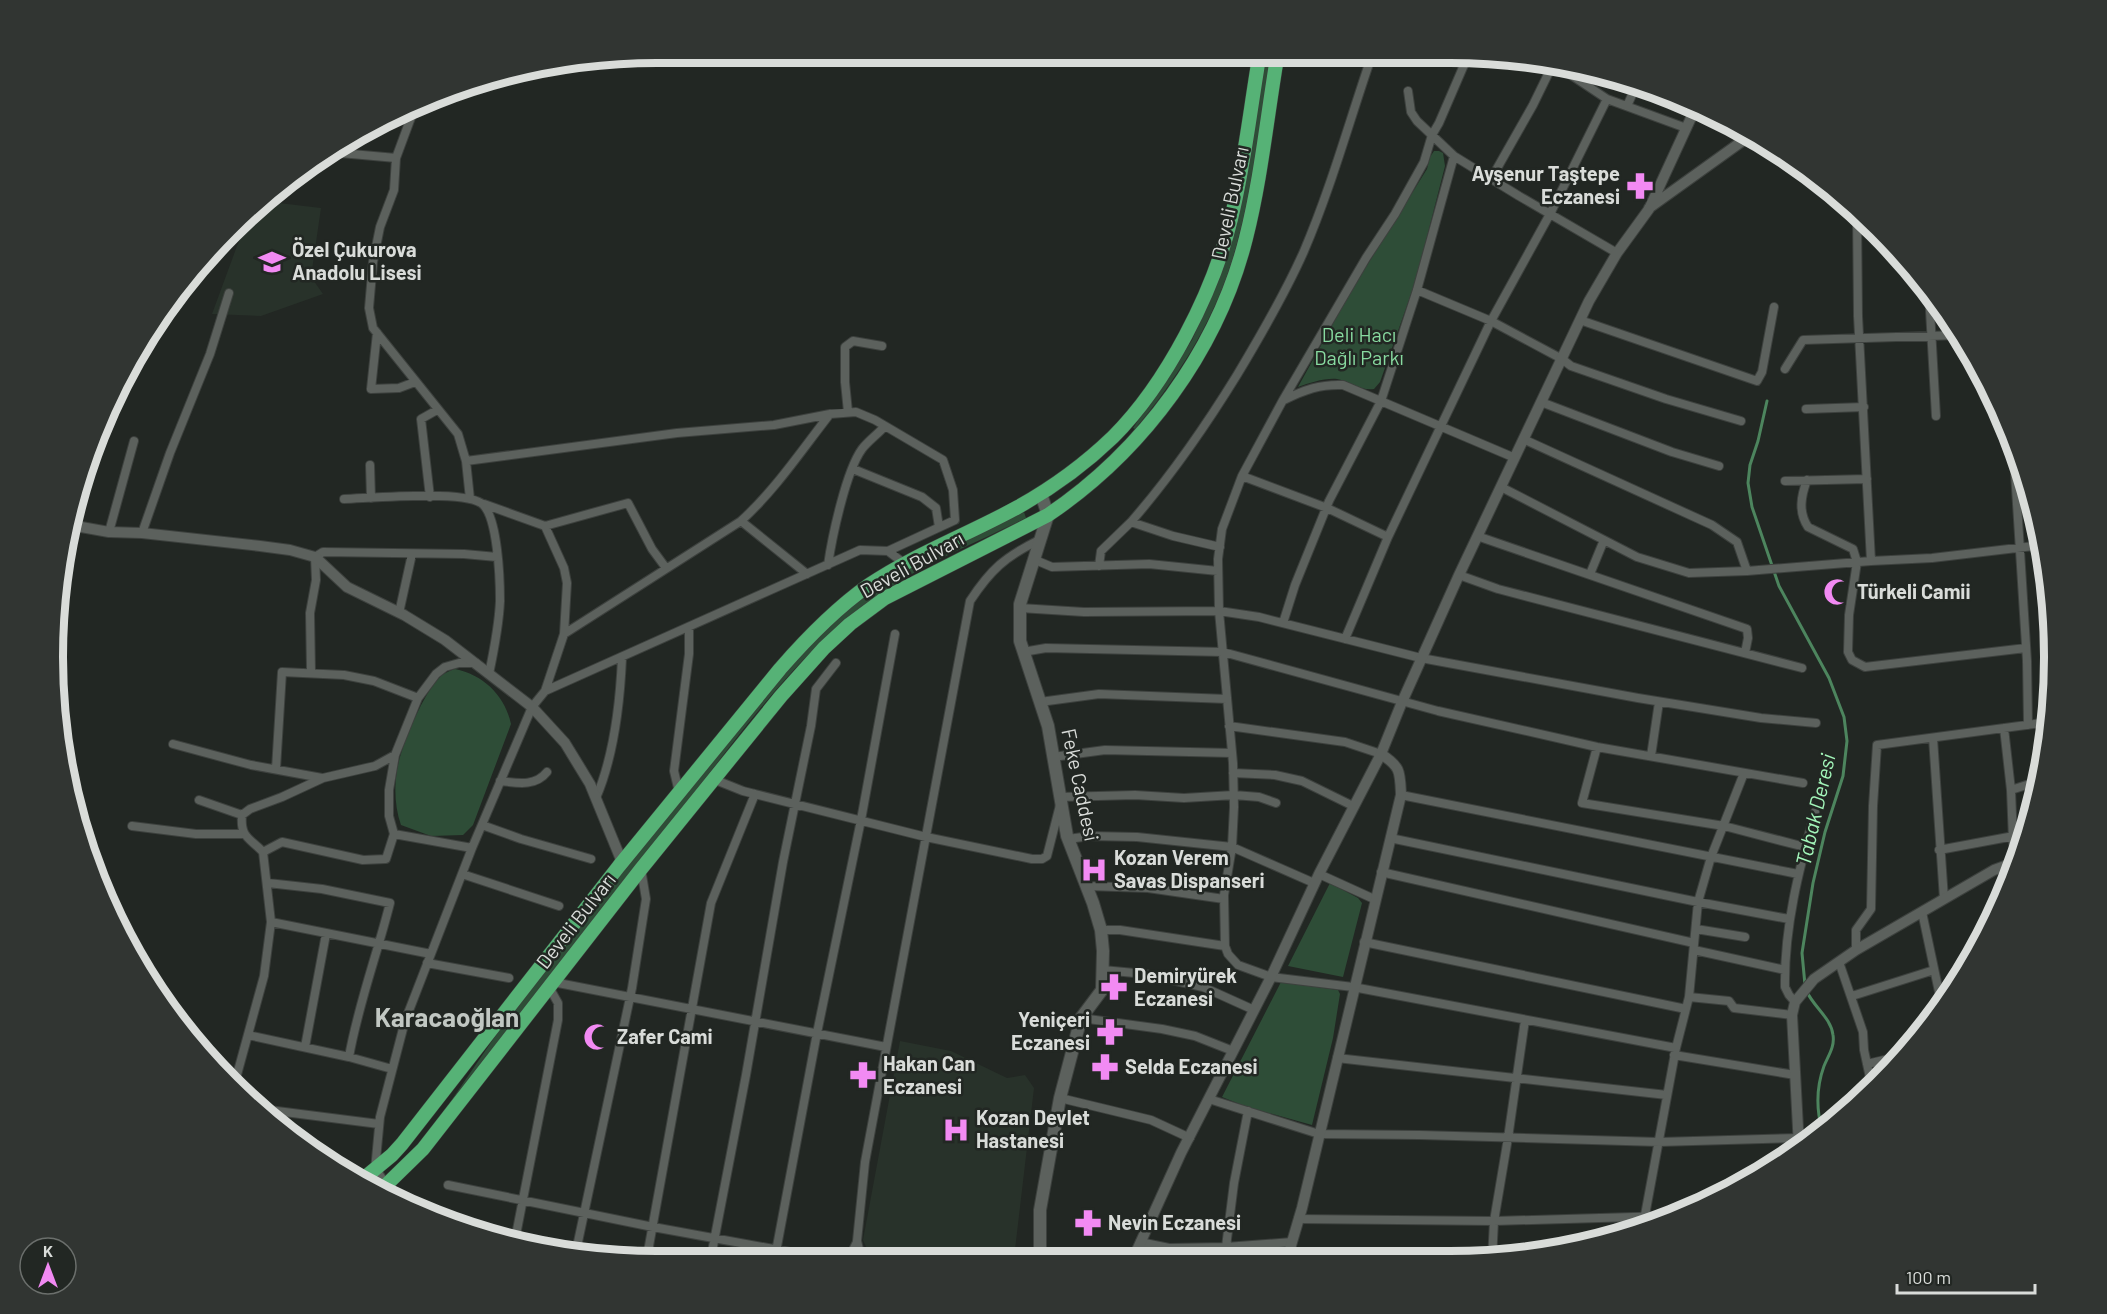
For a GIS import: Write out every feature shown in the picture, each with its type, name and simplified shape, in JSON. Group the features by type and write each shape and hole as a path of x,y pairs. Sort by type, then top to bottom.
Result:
{"highway":[{"name":"Develi Bulvarı","path":"369,1176 409,1135 622,862 807,639 854,597 905,564 1041,494 1097,452 1129,419 1165,369 1194,318 1213,274 1232,217 1258,63"},
{"name":"Develi Bulvarı","path":"386,1186 423,1149 713,779 810,662 835,637 865,612 898,591 1048,514 1086,487 1141,434 1166,402 1204,344 1232,279 1246,239 1276,63"}],"main road":[{"path":"1041,494 1048,514"},
{"name":"Feke Caddesi","path":"1040,1251 1040,1210 1060,1098 1081,1018 1102,990 1103,970 1101,930 1087,886 1068,839 1048,726 1020,640 1020,608 1048,514"}],"street":[{"path":"1099,566 1101,551 1163,486 1205,426 1275,309 1304,252 1369,63"},
{"path":"1465,63 1432,135 1424,162 1283,400 1242,476 1222,529 1218,571 1219,611 1234,795 1232,847 1224,899 1225,946 1228,954 1238,965 1271,977 1353,987 1795,1075"},
{"path":"1491,179 1551,72"},
{"path":"1570,75 1607,99 1686,128"},
{"path":"1408,91 1411,112 1454,156 1617,253"},
{"path":"1627,106 1633,92"},
{"path":"1345,639 1388,537 1491,321 1550,214 1607,99"},
{"path":"1136,1251 1317,878 1381,754 1459,575 1580,320 1617,253 1649,209 1692,115"},
{"path":"411,116 396,158 394,190 380,227 373,262 369,308 373,328 458,434 466,461 470,499"},
{"path":"1649,209 1743,141"},
{"path":"342,154 396,158"},
{"path":"1283,623 1295,585 1327,508 1381,401 1417,290 1454,156"},
{"path":"1857,225 1858,316 1861,338 1871,561"},
{"path":"1417,290 1491,321 1571,366 1666,399 1742,421"},
{"path":"142,533 170,453 210,354 229,293"},
{"path":"1580,320 1757,381 1762,372 1774,307"},
{"path":"1930,308 1936,417"},
{"path":"377,333 372,389 399,388 415,382"},
{"path":"1785,369 1803,339 1949,336"},
{"path":"848,412 845,347 854,341 882,345"},
{"path":"1283,400 1309,388 1327,384 1343,385 1515,458"},
{"path":"1541,402 1672,452 1719,466"},
{"path":"1806,409 1864,407"},
{"path":"430,497 421,419 437,410"},
{"path":"466,461 677,433 774,425 848,412 856,412 885,426 943,460 953,490 955,520 888,551 860,550 545,691"},
{"path":"564,634 741,520 764,501 830,414"},
{"path":"828,565 832,538 853,469 862,450 885,426"},
{"path":"1523,439 1712,525 1737,542 1748,571"},
{"path":"109,532 134,441"},
{"path":"370,465 372,498"},
{"path":"853,469 922,497 936,508 939,527"},
{"path":"1242,476 1327,508 1388,537"},
{"path":"2015,476 2026,648 2028,725"},
{"path":"1785,481 1867,479"},
{"path":"1807,480 1802,495 1804,521 1808,527 1853,549 1857,562 1849,615 1848,652 1852,660 1865,667 2026,648"},
{"path":"1501,487 1637,557 1689,573 1932,558 2034,546"},
{"path":"344,499 451,496 470,499 545,526 628,503 652,549 666,568"},
{"path":"484,504 492,519 500,602 496,643 489,674"},
{"path":"741,520 807,574"},
{"path":"1131,522 1173,536 1220,547"},
{"path":"77,526 109,532 142,533 260,546 290,550 315,557 346,587 399,613 445,640 532,707 564,743 590,784 622,862"},
{"path":"368,1176 405,1021 500,781 532,707 545,691 564,634 567,583 564,568 545,526"},
{"path":"1478,536 1747,629 1745,653"},
{"path":"859,1251 857,1241 865,1162 970,601 984,579 1011,554 1040,540"},
{"path":"1590,574 1605,540"},
{"path":"888,551 905,564"},
{"path":"315,557 323,552 497,557"},
{"path":"399,613 412,554"},
{"path":"311,672 310,613 316,580 315,557"},
{"path":"1033,559 1052,567 1149,564 1218,571"},
{"path":"1459,575 1498,589 1802,668"},
{"path":"1020,608 1084,612 1219,611 1259,617 1421,658 1659,702 1761,718 1816,723"},
{"path":"679,792 674,771 689,654 689,627"},
{"path":"777,1251 895,634"},
{"path":"1023,652 1046,648 1223,652 1402,702 1597,747 1803,783"},
{"path":"596,798 607,773 621,683 622,658"},
{"path":"263,852 282,842 363,860 386,859 394,834 389,816 389,790 396,755 418,698 436,674 445,667 459,663 476,663"},
{"path":"712,1251 794,804 811,726 816,689 836,663"},
{"path":"276,769 282,672 344,675 374,681 418,698"},
{"path":"1040,702 1099,694 1227,699"},
{"path":"1651,756 1659,702"},
{"path":"1856,950 1856,930 1870,909 1877,745 2040,723"},
{"path":"1229,726 1345,742 1381,754 1396,763 1400,773 1401,795 1289,1251"},
{"path":"2004,728 2014,841"},
{"path":"1933,738 1944,899"},
{"path":"173,744 323,778"},
{"path":"1597,747 1582,803 1724,826 1806,847"},
{"path":"1053,757 1105,750 1232,753"},
{"path":"237,1077 264,976 271,922 263,852 244,834 241,828 242,815 250,809 323,778 375,766 396,755"},
{"path":"500,781 523,784 541,780 547,772"},
{"path":"1645,1218 1675,1051 1689,997 1698,902 1711,857 1744,772"},
{"path":"1233,773 1275,775 1302,781 1353,806"},
{"path":"713,779 755,794 794,804 926,837 1032,859 1042,859 1047,856 1060,800 1135,795 1184,798 1234,795 1259,797 1276,802"},
{"path":"2011,790 2030,784"},
{"path":"648,1251 711,903 755,794"},
{"path":"1401,795 1798,874"},
{"path":"199,800 242,815"},
{"path":"1797,998 1787,992 1785,970 1790,919 1798,874 1815,812"},
{"path":"482,825 591,859"},
{"path":"132,826 196,834 244,834"},
{"path":"394,834 472,848"},
{"path":"1068,839 1090,836 1125,837 1232,847 1374,899"},
{"path":"1939,850 2014,836"},
{"path":"1390,838 1790,919"},
{"path":"1799,1138 1792,1015 1797,998 1814,979 1856,950 1994,870 2005,866"},
{"path":"577,1246 630,998 646,899 641,869"},
{"path":"1381,872 1694,946 1785,970"},
{"path":"462,874 559,906"},
{"path":"268,883 322,889 390,903 380,944 356,1019 349,1057"},
{"path":"1087,886 1148,888 1224,899"},
{"path":"1922,912 1939,994"},
{"path":"271,922 431,954"},
{"path":"1696,928 1745,937"},
{"path":"1101,930 1120,930 1225,946"},
{"path":"305,1047 326,934"},
{"path":"1364,942 1686,1009"},
{"path":"1839,962 1863,1032 1870,1077"},
{"path":"427,963 509,978"},
{"path":"1103,970 1145,974 1203,987 1254,1010"},
{"path":"1852,996 1934,970"},
{"path":"551,985 691,1009 886,1047"},
{"path":"516,1234 558,1020 558,1003 551,985"},
{"path":"1689,997 1729,1001 1734,1008 1792,1015"},
{"path":"1081,1018 1195,1036 1233,1051"},
{"path":"1493,1250 1494,1221 1526,1020"},
{"path":"248,1035 392,1069"},
{"path":"1336,1058 1667,1095"},
{"path":"1867,1064 1887,1059"},
{"path":"1060,1098 1151,1120 1190,1138"},
{"path":"1209,1099 1319,1134 1659,1142 1793,1142"},
{"path":"273,1111 379,1124"},
{"path":"1226,1247 1234,1182 1248,1111"},
{"path":"448,1185 764,1251"},
{"path":"1298,1219 1632,1222"},
{"path":"852,1251 857,1241"},
{"path":"1140,1242 1169,1248 1292,1242"}],"shaded area":[{"name":"Özel Çukurova Anadolu Lisesi","path":"274,202 321,208 311,277 323,294 261,316 212,314 244,230"},
{"name":"Kozan Devlet Hastanesi","path":"900,1041 951,1051 1007,1078 1025,1075 1034,1088 1015,1251 868,1251 863,1240"}],"green space":[{"path":"1263,63 1269,63 1244,214 1223,287 1203,331 1178,372 1135,429 1133,428 1192,340 1223,268 1237,225"},
{"name":"Deli Hacı Dağlı Parkı","path":"1434,151 1443,153 1445,166 1416,280 1380,382 1374,389 1364,389 1337,379 1322,380 1298,387 1351,291 1427,169"},
{"path":"1024,512 1026,518 945,557 885,590 815,648 746,726 423,1138 498,1032 606,893 791,664 828,625 875,588 906,570"},
{"path":"455,669 475,676 492,688 504,704 511,724 473,825 463,835 431,836 401,825 397,812 397,770 408,735 432,686 447,672"},
{"path":"1330,883 1358,898 1362,903 1343,977 1288,966"},
{"path":"1281,982 1338,990 1340,994 1333,1038 1312,1125 1247,1107 1222,1097"}],"waterway":[{"name":"Tabak Deresi","path":"1767,401 1750,465 1748,483 1752,507 1779,586 1829,678 1844,717 1847,741 1843,776 1825,832 1813,883 1802,953 1805,985"},
{"name":"Tabak Deresi","path":"1807,992 1826,1018 1833,1035 1832,1047 1821,1074 1818,1090 1820,1121"}],"place":[{"name":"Ayşenur Taştepe Eczanesi","path":"1640,186"},
{"name":"Özel Çukurova Anadolu Lisesi","path":"272,262"},
{"name":"Türkeli Camii","path":"1837,592"},
{"name":"Kozan Verem Savas Dispanseri","path":"1094,870"},
{"name":"Demiryürek Eczanesi","path":"1114,987"},
{"name":"Yeniçeri Eczanesi","path":"1110,1032"},
{"name":"Zafer Cami","path":"597,1037"},
{"name":"Selda Eczanesi","path":"1105,1067"},
{"name":"Hakan Can Eczanesi","path":"863,1075"},
{"name":"Kozan Devlet Hastanesi","path":"956,1130"},
{"name":"Nevin Eczanesi","path":"1088,1223"}],"district":[{"name":"Karacaoğlan","path":"447,1018"}]}
